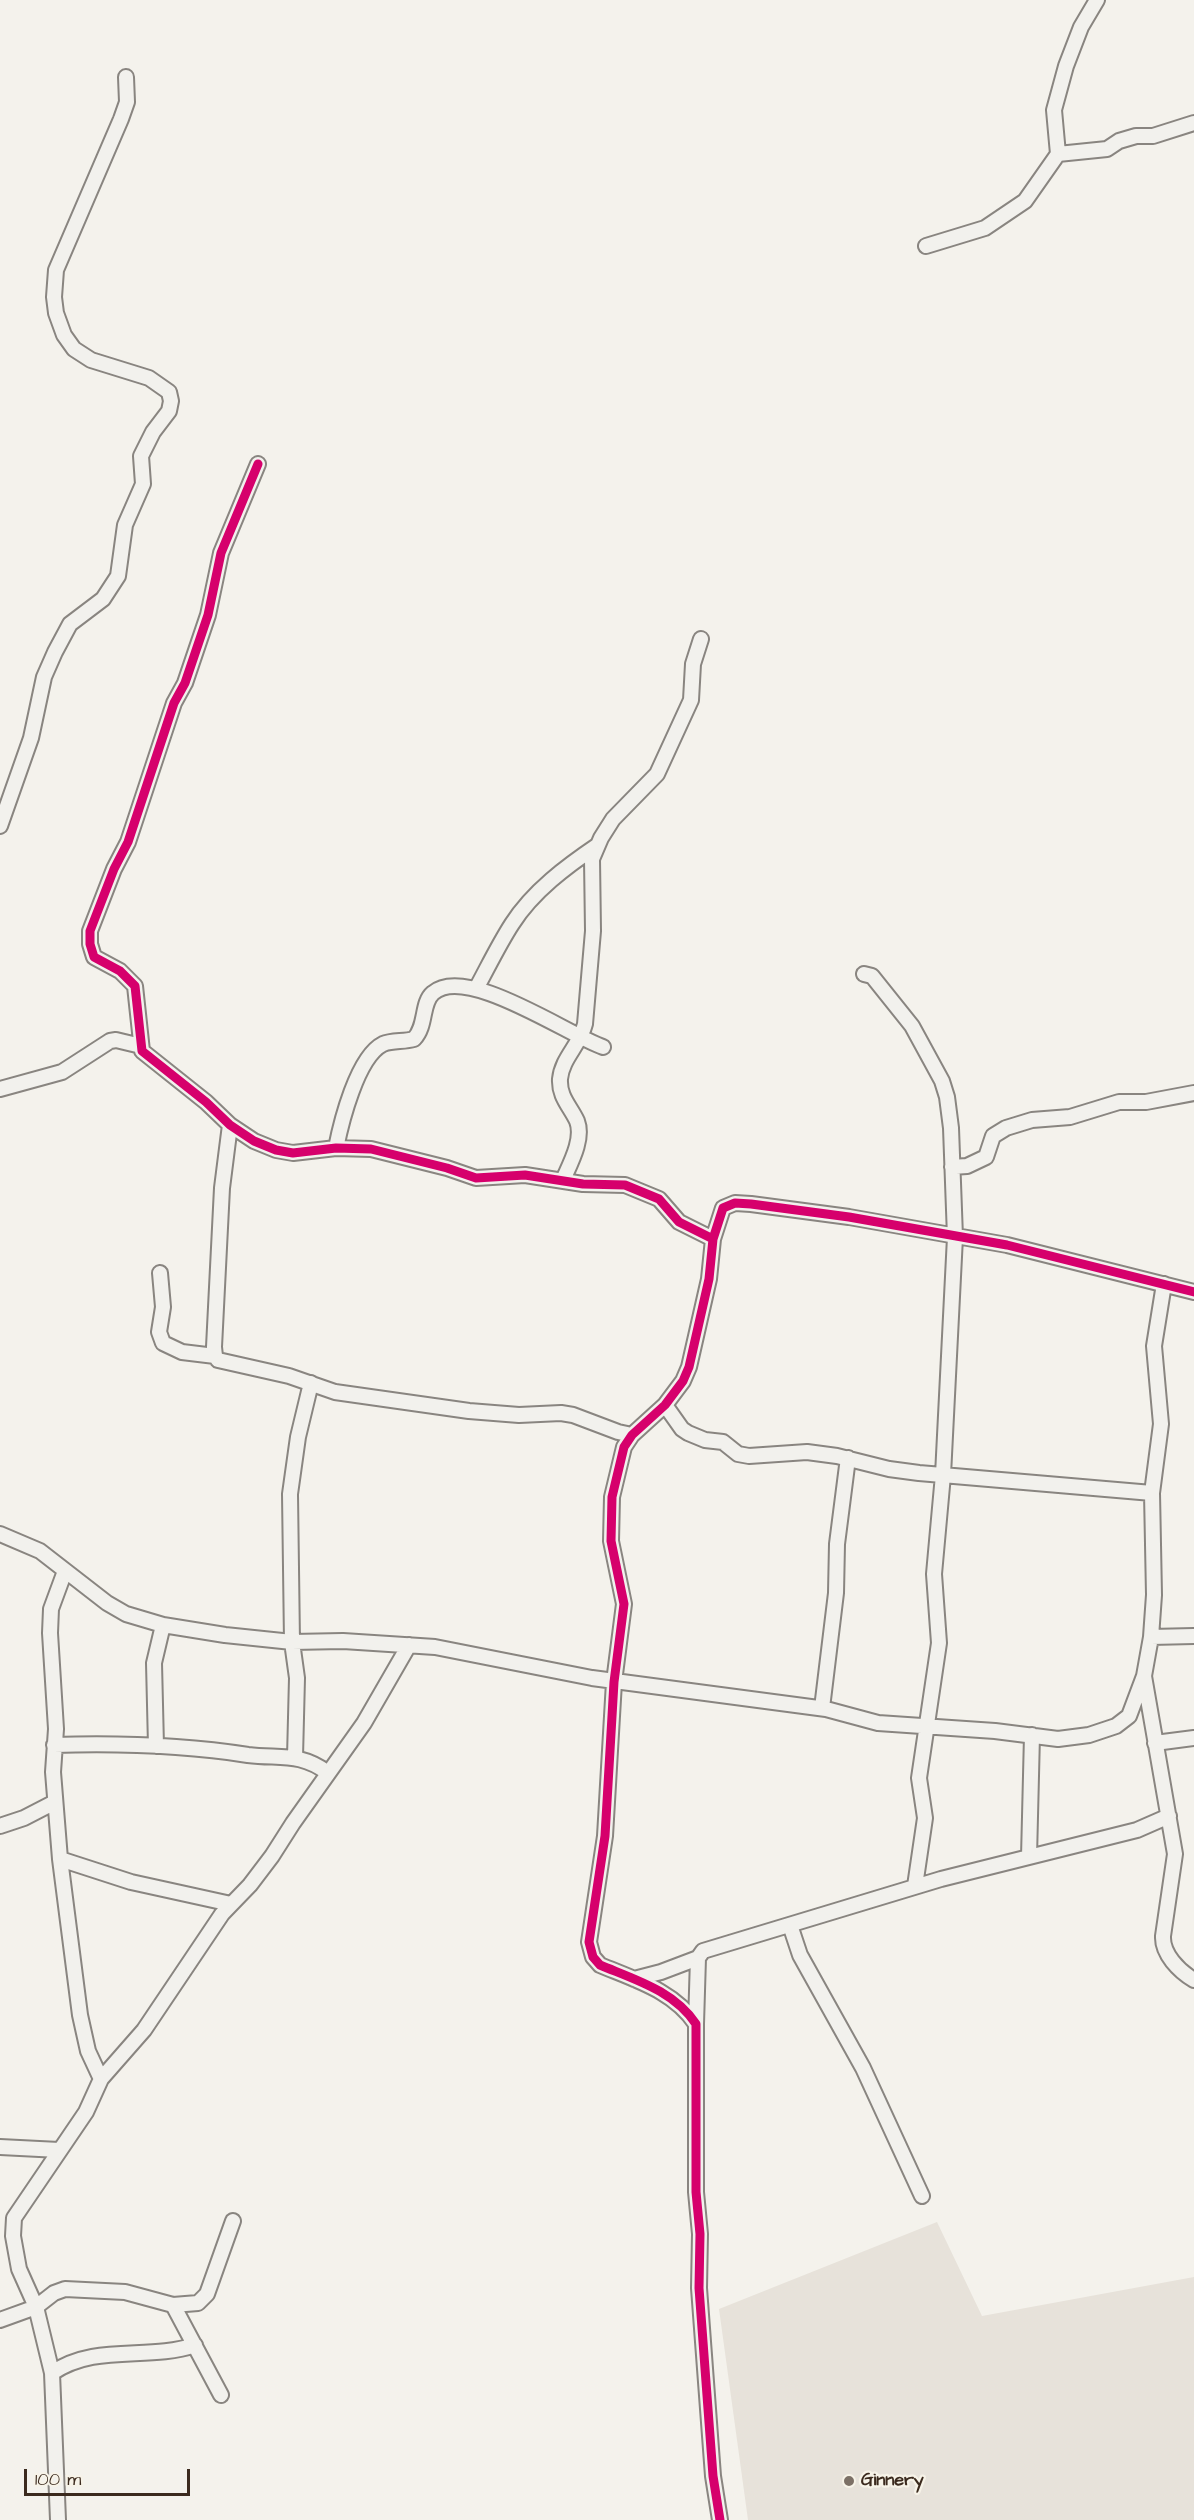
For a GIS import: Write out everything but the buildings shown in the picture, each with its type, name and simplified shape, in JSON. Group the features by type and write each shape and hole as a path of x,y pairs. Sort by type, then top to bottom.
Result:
{"street":[{"path":"926,246 985,228 1025,201 1058,154 1054,110 1074,43 1097,0"},
{"path":"0,826 32,738 44,677 55,652 70,624 103,599 118,576 125,525 143,483 141,456 153,432 169,411 171,401 169,392 150,378 91,360 74,349 64,335 54,297 56,270 121,119 126,102 126,76"},
{"path":"1058,154 1107,149 1119,141 1136,136 1153,136 1194,123"},
{"path":"258,464 221,553 208,615 185,683 174,703 128,842 90,931 90,944 94,957 120,971 135,986 141,1046 144,1054 206,1102 230,1125 264,1146 284,1152 336,1148 381,1151 476,1178 525,1175 583,1184 625,1185 659,1199 680,1222 712,1239"},
{"path":"563,1180 579,1132 577,1122 563,1100 560,1075 563,1065 582,1037 585,1024 591,958 592,859 598,845 621,809 651,783 657,774 690,700 693,664 701,639"},
{"path":"476,989 513,923 530,901 598,845"},
{"path":"864,974 872,976 912,1026 942,1081 950,1118 955,1237 944,1475 934,1574 939,1643 919,1778 925,1818 915,1886"},
{"path":"336,1148 346,1104 356,1080 372,1054 383,1044 414,1039 422,1029 432,993 444,988 476,989 537,1013 603,1047"},
{"path":"0,1089 62,1072 110,1041 116,1040 141,1046"},
{"path":"952,1167 967,1166 986,1158 993,1136 1006,1128 1032,1120 1070,1116 1119,1102 1146,1102 1194,1093"},
{"path":"215,1356 222,1188 230,1125"},
{"path":"696,2024 679,2003 596,1961 589,1942 607,1820 614,1682 624,1604 611,1541 612,1497 620,1460 632,1435 665,1405 683,1381 695,1349 709,1279 712,1239 720,1211 727,1205 735,1203 849,1217 1007,1245 1194,1292"},
{"path":"160,1273 163,1307 159,1332 163,1343 182,1352 215,1356 218,1360 228,1364 264,1370 336,1392 372,1399 519,1415 561,1413 573,1415 606,1429 632,1435"},
{"path":"0,1534 40,1551 117,1609 163,1625 225,1635 292,1642 343,1641 454,1650 614,1682 822,1708 878,1722 1058,1739 1089,1735 1116,1726 1129,1716 1144,1676 1151,1637 1154,1595 1152,1493 1161,1424 1154,1346 1164,1284"},
{"path":"295,1757 297,1678 292,1642 290,1494 298,1437 311,1383"},
{"path":"665,1405 688,1433 705,1440 723,1442 738,1454 749,1456 807,1452 848,1458 888,1469 1152,1493"},
{"path":"822,1708 836,1593 837,1544 848,1458"},
{"path":"65,1571 51,1609 56,1729 52,1761 60,1859 84,2037 101,2079"},
{"path":"156,1746 154,1663 163,1625"},
{"path":"1151,1637 1194,1636"},
{"path":"58,2520 52,2373 36,2307 19,2269 14,2218 86,2112 101,2079 144,2030 216,1921 262,1871 364,1723 409,1645"},
{"path":"1144,1676 1175,1854 1162,1942 1167,1955 1194,1980"},
{"path":"1129,1716 1150,1715"},
{"path":"1029,1857 1032,1735"},
{"path":"1155,1743 1194,1738"},
{"path":"54,1745 190,1747 249,1755 295,1757 309,1761 328,1773"},
{"path":"0,1826 24,1818 55,1802"},
{"path":"633,1978 662,1972 698,1958 704,1951 915,1886 1137,1830 1169,1816"},
{"path":"60,1859 131,1882 231,1904"},
{"path":"790,1925 800,1955 863,2068 922,2196"},
{"path":"698,1958 696,2192 700,2234 699,2288 713,2476 720,2520"},
{"path":"0,2147 59,2150"},
{"path":"0,2320 36,2307 54,2293 73,2289 132,2294 173,2305 191,2305 204,2299 233,2221"},
{"path":"173,2305 221,2395"},
{"path":"52,2373 66,2364 95,2355 164,2353 195,2345"}],"shaded area":[{"path":"937,2222 982,2316 1194,2277 1194,2520 748,2520 719,2309"}],"cycle path":[{"path":"258,464 221,553 208,615 185,683 174,703 128,842 114,869 90,931 90,944 94,957 120,971 135,986 142,1051 206,1102 230,1125 254,1141 276,1150 293,1153 336,1148 371,1149 447,1168 476,1178 525,1175 583,1184 625,1185 659,1199 679,1222 713,1239"},
{"path":"720,2520 713,2476 699,2288 700,2234 696,2192 696,2024 677,2003 665,1995 600,1965 593,1957 589,1942 605,1836 614,1682 624,1604 611,1541 612,1497 624,1447 632,1435 665,1405 683,1381 689,1367 709,1279 713,1239 723,1208 735,1203 849,1217 1007,1245 1194,1292"}],"place":[{"name":"Ginnery","path":"849,2481"}]}
